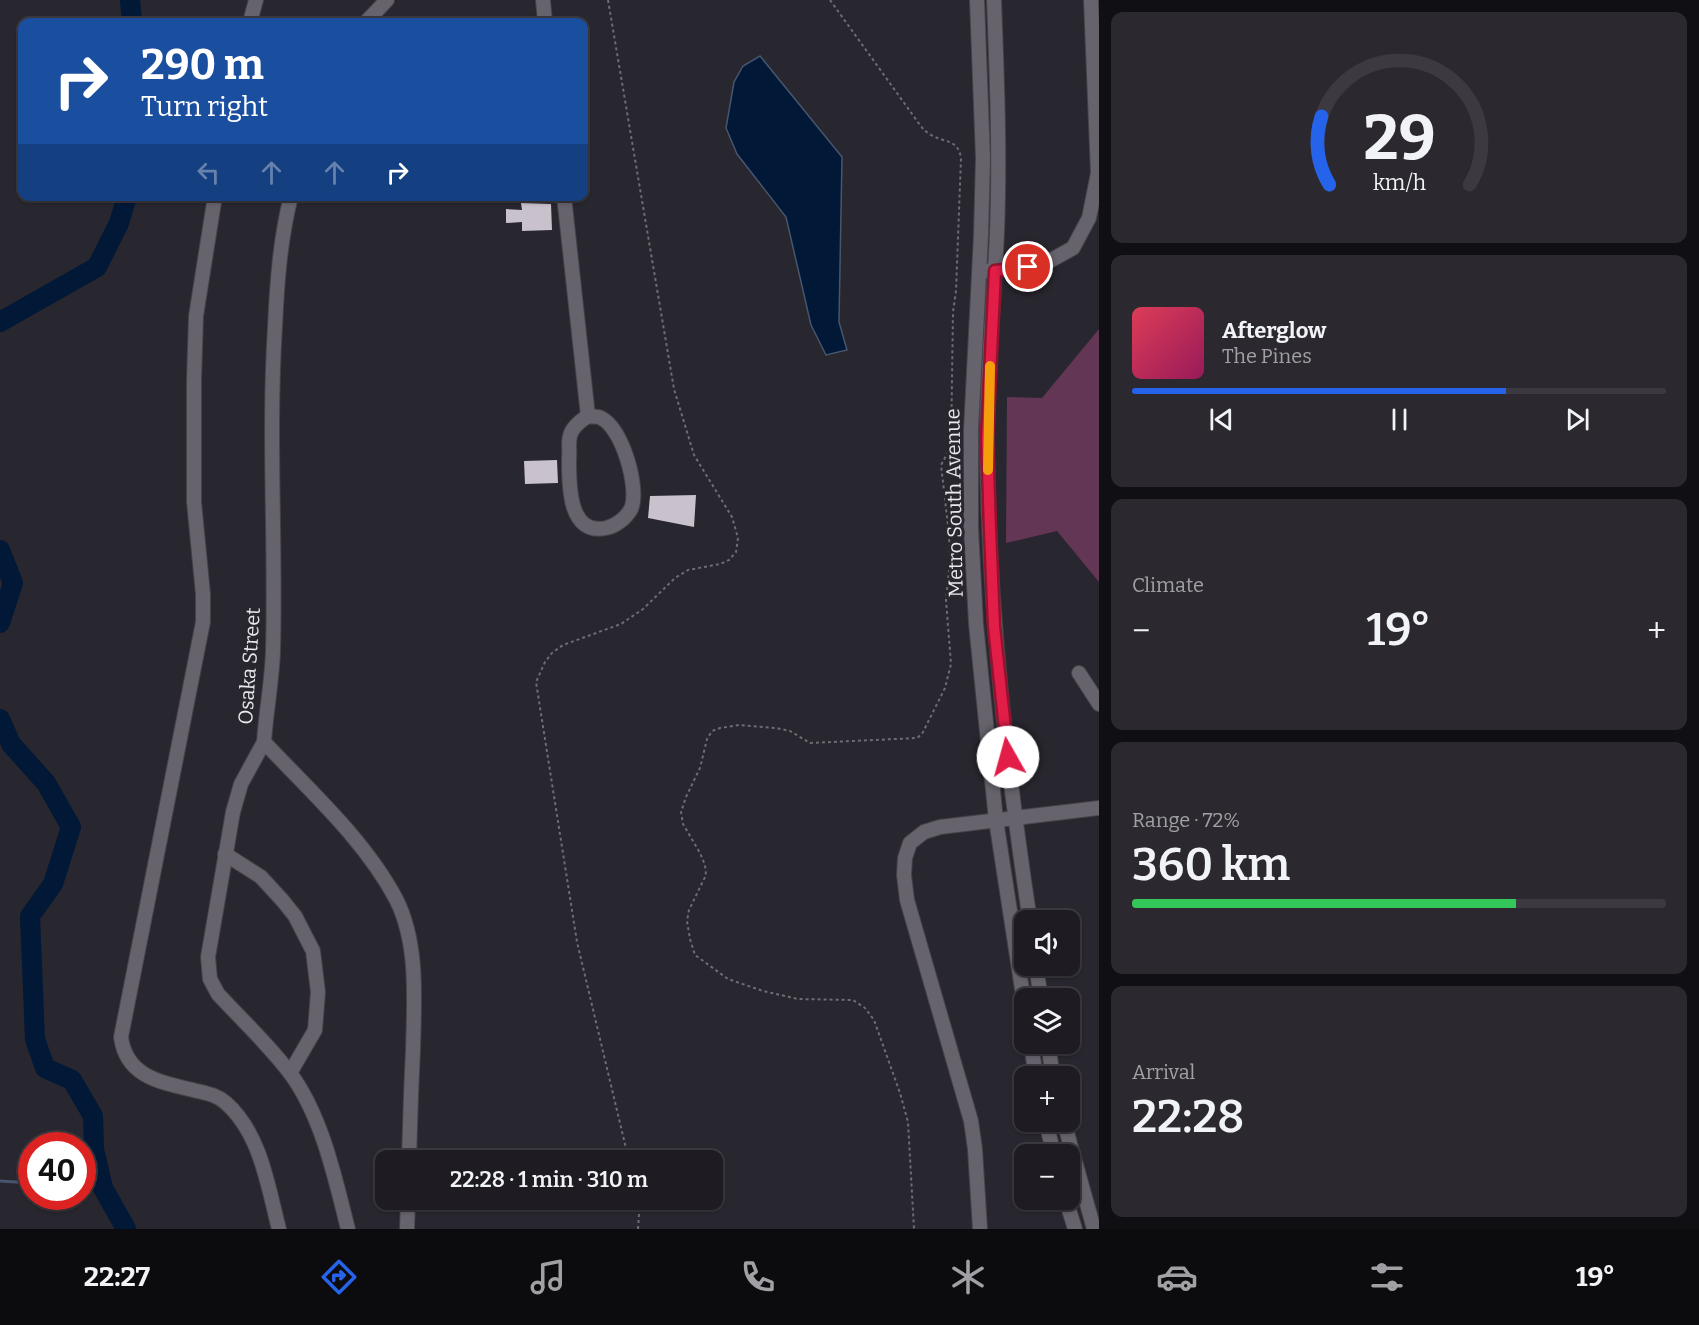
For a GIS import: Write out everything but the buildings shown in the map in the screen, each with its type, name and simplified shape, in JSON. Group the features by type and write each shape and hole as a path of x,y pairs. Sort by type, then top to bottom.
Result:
{"street":[{"path":"251,18 256,0"},
{"path":"370,18 387,0"},
{"path":"543,0 545,18"},
{"name":"Metro South Avenue","path":"977,0 983,158 971,430 971,527 976,624 996,820 1022,988"},
{"name":"Metro South Avenue","path":"994,0 999,161 987,438 990,530 994,626 1014,818 1028,910"},
{"path":"978,271 1044,264 1073,248 1089,218 1098,173 1091,0"},
{"path":"214,201 196,316 194,381 194,502 203,594 203,622 121,1037 123,1052 137,1070 154,1078 210,1093 225,1102 238,1115 253,1142 262,1165 279,1229"},
{"name":"Osaka Street","path":"290,201 283,227 279,263 271,402 273,653 264,742 377,867 397,901 407,933 414,986 409,1150"},
{"path":"565,201 588,416"},
{"path":"588,416 602,418 615,430 625,452 634,490 631,508 622,521 606,528 590,527 579,520 573,508 569,470 570,436 577,423 588,416"},
{"path":"1079,673 1099,704"},
{"path":"264,742 241,784 233,812 208,957 210,979 218,994 290,1073 310,1107 334,1176 348,1229"},
{"path":"980,1229 971,1122 907,900 904,858 910,843 924,832 940,827 1099,808"},
{"path":"225,854 261,877 283,901 296,916 313,951 318,992 315,1030 290,1073"},
{"path":"1067,1132 1094,1229"},
{"path":"407,1229 408,1210"},
{"path":"1069,1210 1075,1229"}],"path":[{"path":"608,0 674,389 694,455 732,517 738,538 736,552 729,560 688,570 675,578 643,609 621,624 563,645 545,662 536,682 577,942 626,1150"},
{"path":"830,0 920,125 928,134 952,143 960,149 956,291 952,312 951,447 942,465 949,534 950,561 946,600 951,664 945,688 922,734 917,738 810,743 790,731 776,728 739,725 712,731 707,739 700,768 681,812 683,824 702,859 706,875 689,910 687,921 695,955 728,979 763,991 798,999 853,1000 865,1008 873,1020 900,1092 908,1122 914,1229"},
{"path":"638,1229 639,1210"}],"shaded area":[{"path":"1099,329 1099,582 1057,531 1006,543 1007,397 1042,398"}],"water":[{"path":"760,56 842,157 839,322 847,350 826,355 811,325 786,217 737,154 726,128 734,82 743,66"}],"waterway":[{"path":"130,0 132,18"},
{"path":"0,322 97,267 119,223 126,201"},
{"path":"0,550 13,583 0,623"},
{"path":"0,719 11,744 46,783 71,827 53,884 30,916 35,1039 45,1068 72,1080 93,1116 94,1149 103,1188 126,1229"},
{"path":"0,1181 18,1182"},
{"path":"96,1187 103,1188"}],"slow traffic":[{"path":"988,470 990,366"}],"route":[{"path":"1008,757 994,626 987,438 995,271 1028,267"}]}
